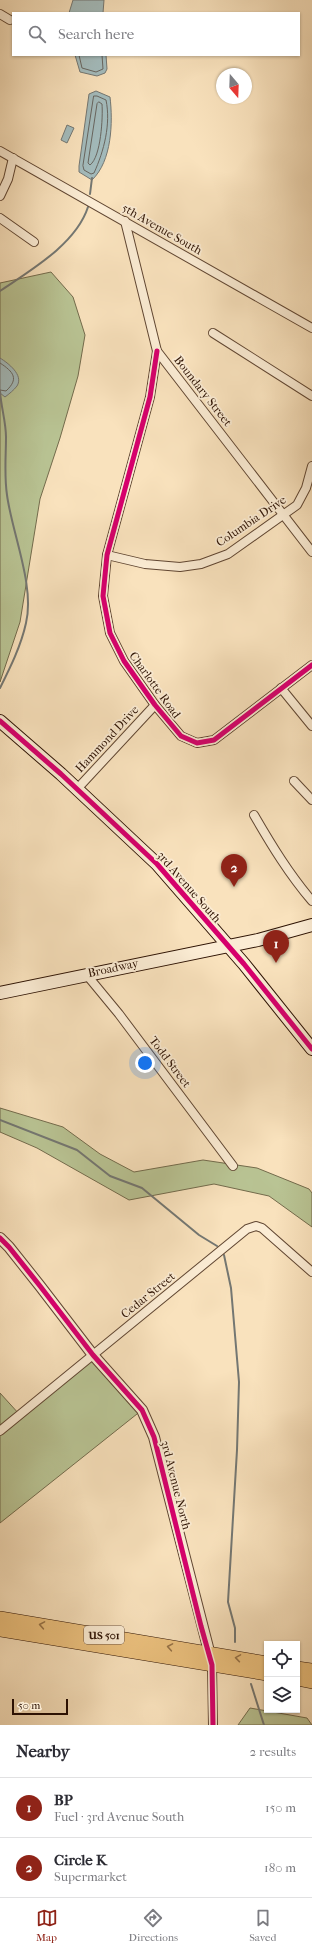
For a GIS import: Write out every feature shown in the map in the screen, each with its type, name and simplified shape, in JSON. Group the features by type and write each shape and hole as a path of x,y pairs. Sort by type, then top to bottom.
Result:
{"main road":[{"name":"3rd Avenue South","path":"0,721 77,789 157,864 244,964 312,1049"},
{"name":"Broadway","path":"0,993 86,974 258,940 312,925"},
{"name":"US 501","path":"0,1618 210,1659 264,1673"},
{"name":"US 501","path":"0,1630 210,1659 264,1663"},
{"path":"300,1668 312,1670"},
{"path":"300,1680 312,1682"}],"street":[{"path":"0,14 10,20"},
{"name":"5th Avenue South","path":"0,150 312,328"},
{"path":"0,196 8,179 13,158"},
{"path":"0,218 34,242"},
{"name":"Boundary Street","path":"126,221 157,351 312,552"},
{"path":"213,333 312,396"},
{"name":"Charlotte Road","path":"157,351 150,397 107,555 103,596 110,633 124,661 155,705 181,736 196,743 214,740 312,664"},
{"name":"Columbia Drive","path":"107,555 145,564 180,567 201,564 228,554 297,505 309,489 312,466"},
{"path":"281,688 312,726"},
{"name":"Hammond Drive","path":"77,789 155,705"},
{"path":"294,781 312,800"},
{"path":"254,815 280,860 294,880 312,901"},
{"name":"Todd Street","path":"86,974 119,1014 232,1166"},
{"name":"Cedar Street","path":"0,1431 247,1228 256,1226 262,1228 312,1272"},
{"name":"3rd Avenue North","path":"0,1238 9,1247 93,1355 142,1410 154,1437 210,1659"},
{"path":"210,1659 213,1725"}],"green space":[{"path":"51,272 73,297 85,335 78,376 40,499 20,622 0,682 0,283"},
{"path":"0,1108 63,1127 100,1154 134,1172 203,1160 257,1168 309,1189 312,1193 312,1227 269,1196 214,1184 129,1200 37,1148 0,1132"},
{"path":"93,1355 142,1410 0,1523 0,1393 20,1415"},
{"path":"250,1708 264,1710 264,1713 278,1713 307,1718 312,1725 238,1725"}],"water":[{"path":"73,0 104,0 103,12 69,12"},
{"path":"75,56 106,56 107,69 105,73 97,76 80,72"},
{"path":"96,91 110,97 111,129 110,141 104,163 92,180 79,172 79,166 89,94"},
{"path":"67,125 74,128 67,143 61,140"},
{"path":"0,358 14,370 17,374 19,382 17,386 5,397 0,393"}],"waterway":[{"path":"90,194 92,178"},
{"path":"0,291 38,265 63,244 74,233 88,207"},
{"path":"0,391 6,431 6,488 22,559 28,593 28,608 26,623 21,640 0,688"},
{"path":"0,1120 77,1150 110,1176 142,1188 199,1235 217,1246"},
{"path":"224,1255 231,1288 239,1382 237,1450 228,1602 235,1628 235,1642"},
{"path":"251,1684 264,1725"}],"cycle path":[{"path":"157,351 150,397 107,555 103,596 110,633 124,661 155,705 181,736 197,743 214,740 312,665"},
{"path":"0,721 61,774 157,864 244,964 312,1049"},
{"path":"0,1238 9,1247 93,1355 142,1410 154,1437 212,1665 213,1725"}],"place":[{"name":"Circle K","path":"234,887"},
{"name":"BP","path":"276,963"}]}
